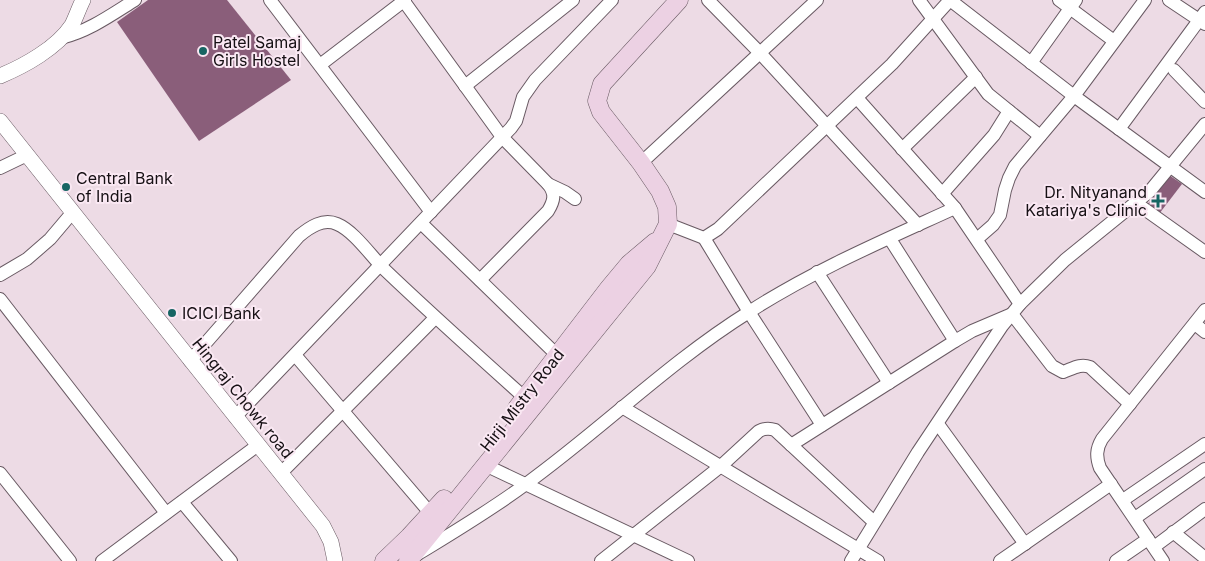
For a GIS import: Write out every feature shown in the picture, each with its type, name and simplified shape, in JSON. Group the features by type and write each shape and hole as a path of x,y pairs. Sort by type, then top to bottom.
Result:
{"main road":[{"path":"664,231 667,207 660,190 601,112 597,101 602,84 679,0"},
{"name":"Hirji Mistry Road","path":"384,561 431,514 470,468 629,264 664,231"},
{"name":"Hirji Mistry Road","path":"409,560 646,266 664,231"}],"street":[{"path":"0,76 26,64 61,38 72,25 83,0"},
{"path":"61,38 76,34 96,24 135,0"},
{"path":"270,0 431,212"},
{"path":"320,65 404,0 502,137 548,184 554,194 554,202 548,211 480,280"},
{"path":"465,86 573,0"},
{"path":"236,417 516,122 523,97 535,80 612,0"},
{"path":"708,0 760,53 918,225"},
{"path":"641,163 817,0"},
{"path":"919,0 988,94 1040,136"},
{"path":"664,231 704,238 718,229 892,64 950,0 1119,130 1205,192"},
{"path":"1059,0 1073,4 1114,42"},
{"path":"977,239 993,225 1000,215 1009,178 1015,166 1074,96 1145,0"},
{"path":"1119,130 1203,19 1170,0"},
{"path":"1031,63 1073,4"},
{"path":"1174,70 1205,102"},
{"path":"902,149 976,77"},
{"path":"857,98 955,208 977,239 1016,309 1052,366 1062,372 1078,366 1085,365 1090,367 1130,404"},
{"path":"942,194 994,135 1009,111"},
{"name":"Hingraj Chowk road","path":"0,121 323,526 331,542 335,561"},
{"path":"852,561 874,522 978,361 1016,309 1065,260 1150,191 1205,124"},
{"path":"0,168 27,155"},
{"path":"548,184 575,199"},
{"path":"1136,203 1205,252"},
{"path":"409,560 469,523 526,484 676,364 749,312 817,272 955,208"},
{"path":"0,276 27,259 50,239 72,212"},
{"path":"190,361 299,236 310,227 325,222 336,223 347,230 435,318 525,398"},
{"path":"420,223 557,355"},
{"path":"704,238 822,425"},
{"path":"890,239 956,341"},
{"path":"817,272 889,383"},
{"path":"0,299 166,513"},
{"path":"791,445 956,341 1016,309"},
{"path":"1163,561 1100,468 1097,461 1098,446 1130,404 1200,328 1205,310"},
{"path":"281,473 435,318"},
{"path":"295,355 431,514"},
{"path":"622,407 878,561"},
{"path":"938,424 1025,544"},
{"path":"601,561 721,466 759,431 770,428 775,430 874,522"},
{"path":"1122,500 1205,444"},
{"path":"102,561 258,445"},
{"path":"485,465 633,535 662,556 688,561"},
{"path":"1135,518 1205,469"},
{"path":"0,473 70,561"},
{"path":"1000,561 1112,484"},
{"path":"182,502 231,561"},
{"path":"1116,561 1174,532 1205,509"},
{"path":"1174,532 1205,558"},
{"path":"331,542 344,561"}],"building":[{"name":"Patel Samaj Girls Hostel","path":"148,0 227,0 291,80 199,141 117,22"},
{"path":"1169,175 1182,184 1159,214 1147,205"}],"place":[{"name":"Patel Samaj Girls Hostel","path":"203,51"},
{"name":"Central Bank of India","path":"66,187"},
{"name":"Dr. Nityanand Katariya's Clinic","path":"1158,201"},
{"name":"ICICI Bank","path":"172,313"}]}
